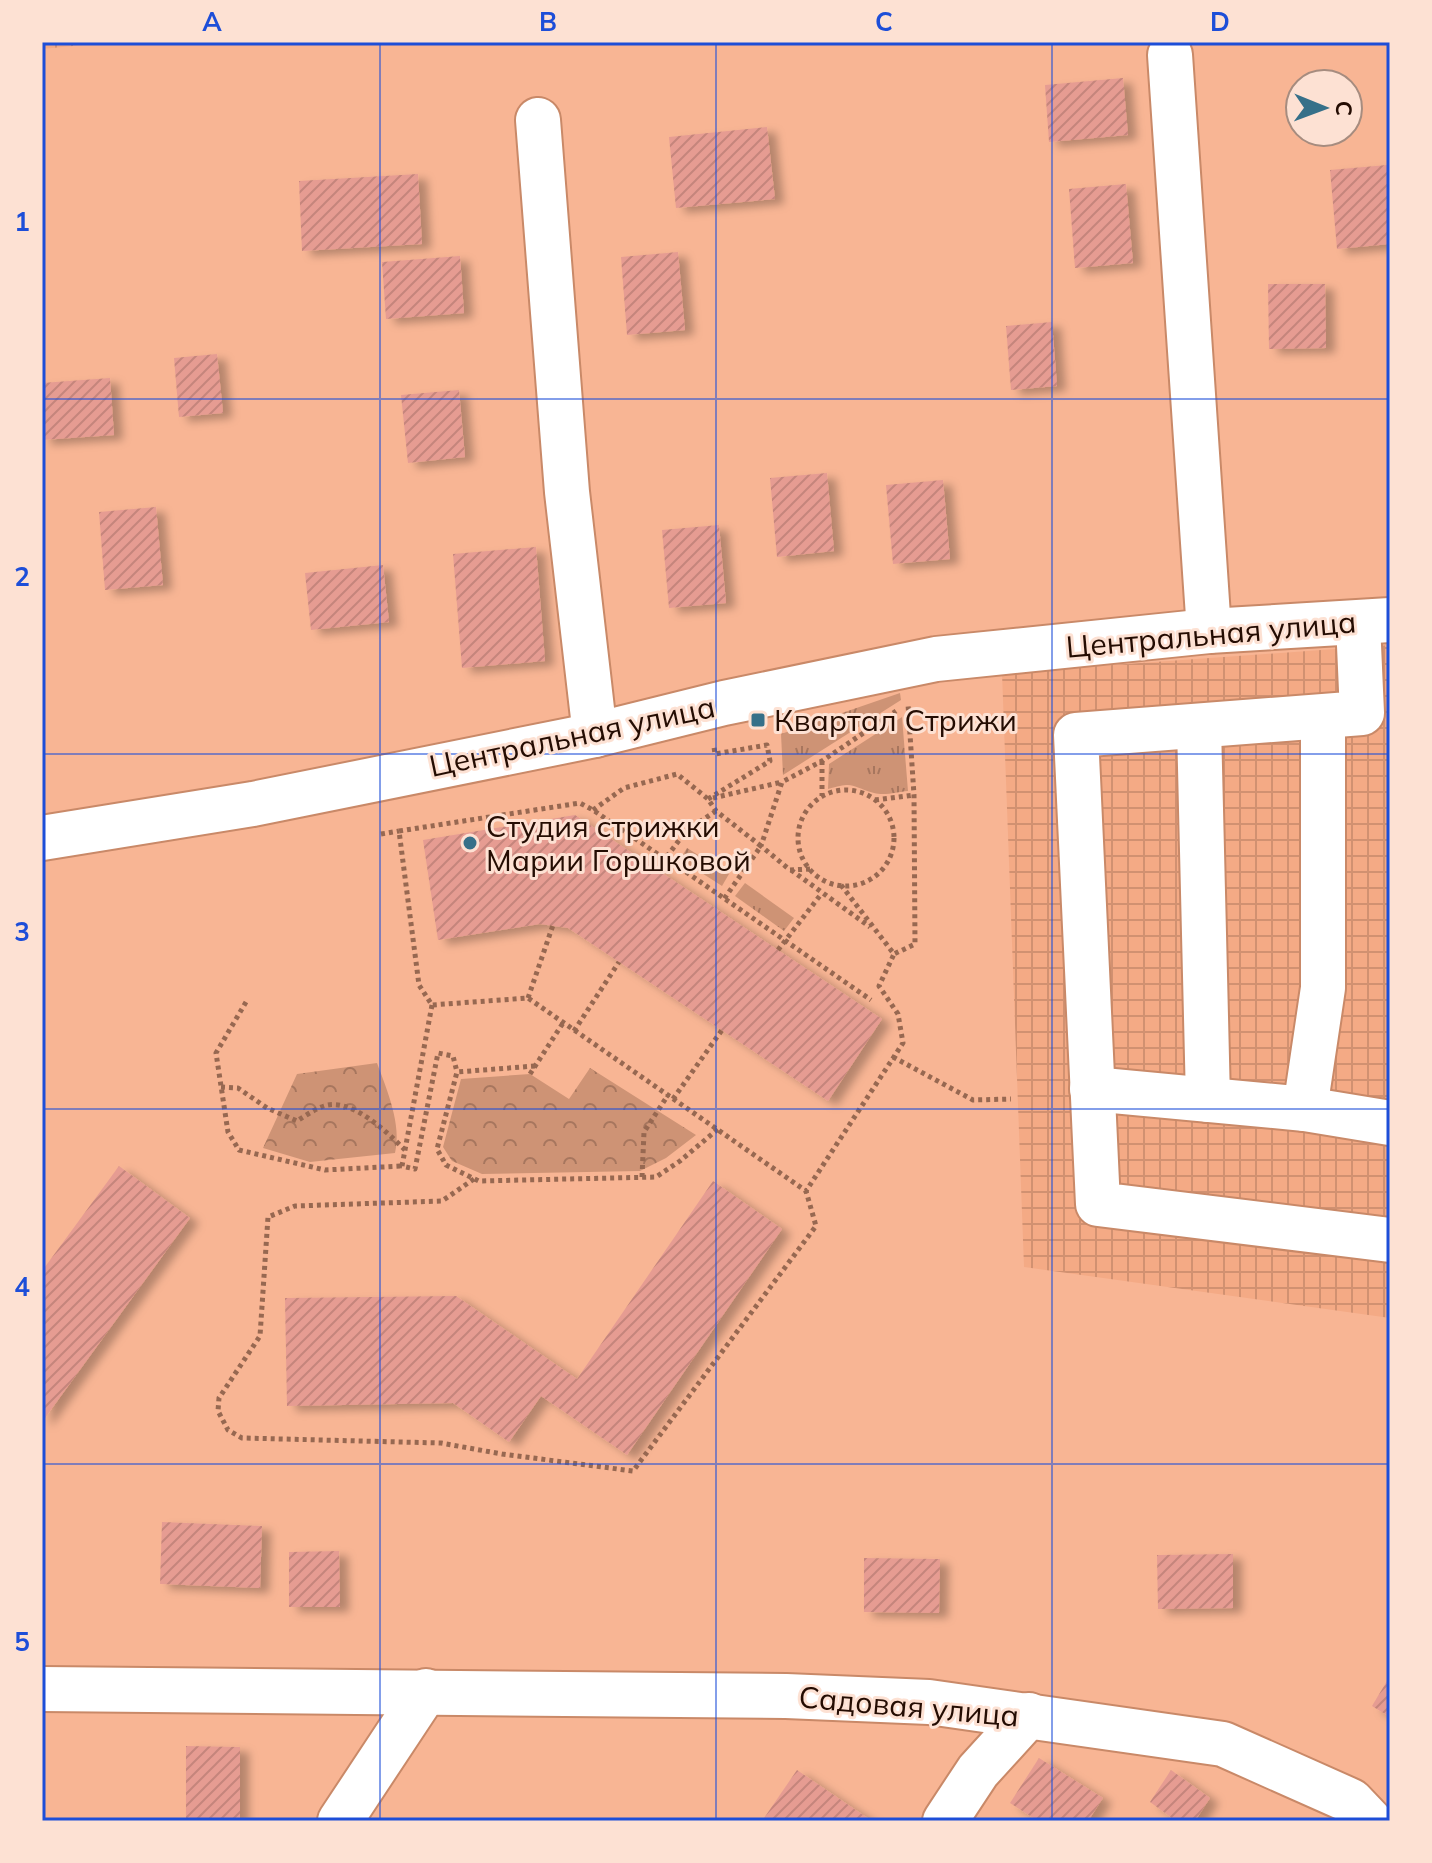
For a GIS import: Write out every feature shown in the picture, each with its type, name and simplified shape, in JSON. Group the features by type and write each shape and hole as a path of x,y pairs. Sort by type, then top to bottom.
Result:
{"street":[{"path":"1170,55 1209,631"},
{"path":"538,120 567,492 595,735"},
{"path":"1305,1109 1358,714 1374,621"},
{"name":"Центральная улица","path":"42,838 253,804 595,735 724,703 936,659 1209,631 1374,621"},
{"path":"1358,714 1076,735 1098,1204 1390,1240"},
{"path":"1199,726 1208,1100"},
{"path":"1092,1089 1305,1109 1390,1122"},
{"name":"Садовая улица","path":"42,1689 786,1696 929,1702 1223,1744 1351,1801 1370,1821"},
{"path":"340,1821 426,1691"},
{"path":"945,1821 978,1771 1029,1715"}],"path":[{"path":"708,799 782,782 822,761 908,703 914,795 915,944 894,954 879,986 898,1014 903,1043 806,1191"},
{"path":"708,799 770,761 767,745 715,754 714,742"},
{"path":"822,761 822,796"},
{"path":"593,810 624,788 677,774 708,799 716,811 790,870 877,932"},
{"path":"724,899 761,846 782,782"},
{"path":"843,790 865,794 875,800 891,822 892,849 879,872 855,885 841,885 819,877 810,869 798,844 803,817 822,796 843,790"},
{"path":"875,800 914,795"},
{"path":"381,834 580,803 665,859 686,831 716,811"},
{"path":"399,831 419,985 432,1005 402,1166"},
{"path":"790,870 810,869"},
{"path":"686,872 871,1000"},
{"path":"841,885 894,954"},
{"path":"778,950 822,893"},
{"path":"528,998 553,925"},
{"path":"574,1031 619,962"},
{"path":"432,1005 528,998 806,1191 816,1226 633,1471 441,1443 242,1438 228,1430 218,1411 219,1398 260,1336 268,1217 295,1206 442,1201 474,1179"},
{"path":"246,1002 216,1053 228,1132 239,1150 325,1170 402,1166 415,1169 438,1053 453,1056 457,1072 437,1149 446,1165 479,1181 656,1177 718,1129"},
{"path":"530,1074 563,1023"},
{"path":"642,1177 644,1132 722,1030"},
{"path":"893,1057 973,1100 1011,1099"},
{"path":"457,1072 535,1066"},
{"path":"221,1087 238,1088 267,1108 297,1121 326,1105 343,1105 359,1113 405,1150"}],"shaded area":[{"path":"42,42 114,42 42,49"},
{"path":"1390,645 1390,1318 1024,1267 1002,673"}],"green space":[{"path":"900,693 901,700 783,775 781,734"},
{"path":"902,717 908,791 878,794 852,785 828,789 829,764"},
{"path":"687,848 729,874 722,886 680,859"},
{"path":"745,883 794,918 784,931 735,896"},
{"path":"377,1063 395,1119 395,1153 310,1162 263,1148 297,1074"},
{"path":"590,1068 696,1135 666,1158 640,1171 482,1174 452,1161 443,1147 461,1079 530,1074 569,1099"}],"building":[{"path":"1123,78 1128,135 1049,142 1045,85"},
{"path":"767,127 775,199 676,208 669,137"},
{"path":"1387,165 1390,244 1337,249 1330,170"},
{"path":"418,174 422,244 302,251 299,181"},
{"path":"1126,184 1133,263 1075,268 1069,189"},
{"path":"678,252 685,330 627,335 621,257"},
{"path":"460,256 464,313 386,319 382,262"},
{"path":"1268,284 1325,284 1326,348 1269,349"},
{"path":"1052,322 1057,386 1011,390 1006,326"},
{"path":"217,354 223,413 179,417 174,358"},
{"path":"110,378 114,435 42,440 42,383"},
{"path":"459,390 465,457 408,463 401,395"},
{"path":"827,473 834,551 777,557 770,478"},
{"path":"943,480 950,559 893,564 886,485"},
{"path":"156,507 163,585 105,590 99,512"},
{"path":"719,525 726,603 669,608 662,530"},
{"path":"536,547 545,661 462,668 453,554"},
{"path":"383,565 389,622 311,630 305,573"},
{"path":"575,815 882,1019 828,1101 568,928 540,924 438,940 423,840"},
{"path":"119,1166 190,1218 42,1422 42,1271"},
{"path":"713,1181 782,1229 627,1455 541,1396 509,1442 453,1403 287,1406 285,1298 456,1296 577,1379"},
{"path":"162,1522 262,1526 260,1588 160,1584"},
{"path":"339,1551 340,1607 289,1607 289,1552"},
{"path":"1233,1554 1233,1608 1158,1609 1157,1555"},
{"path":"864,1558 940,1559 939,1613 864,1612"},
{"path":"1390,1676 1390,1717 1372,1706"},
{"path":"186,1746 240,1747 240,1821 186,1821"},
{"path":"1039,1758 1103,1798 1088,1821 1038,1821 1010,1803"},
{"path":"797,1770 872,1821 762,1821"},
{"path":"1171,1770 1210,1798 1195,1821 1176,1821 1150,1802"}],"place":[{"name":"Квартал Стрижи","path":"758,720"},
{"name":"Студия стрижки Марии Горшковой","path":"470,843"}]}
